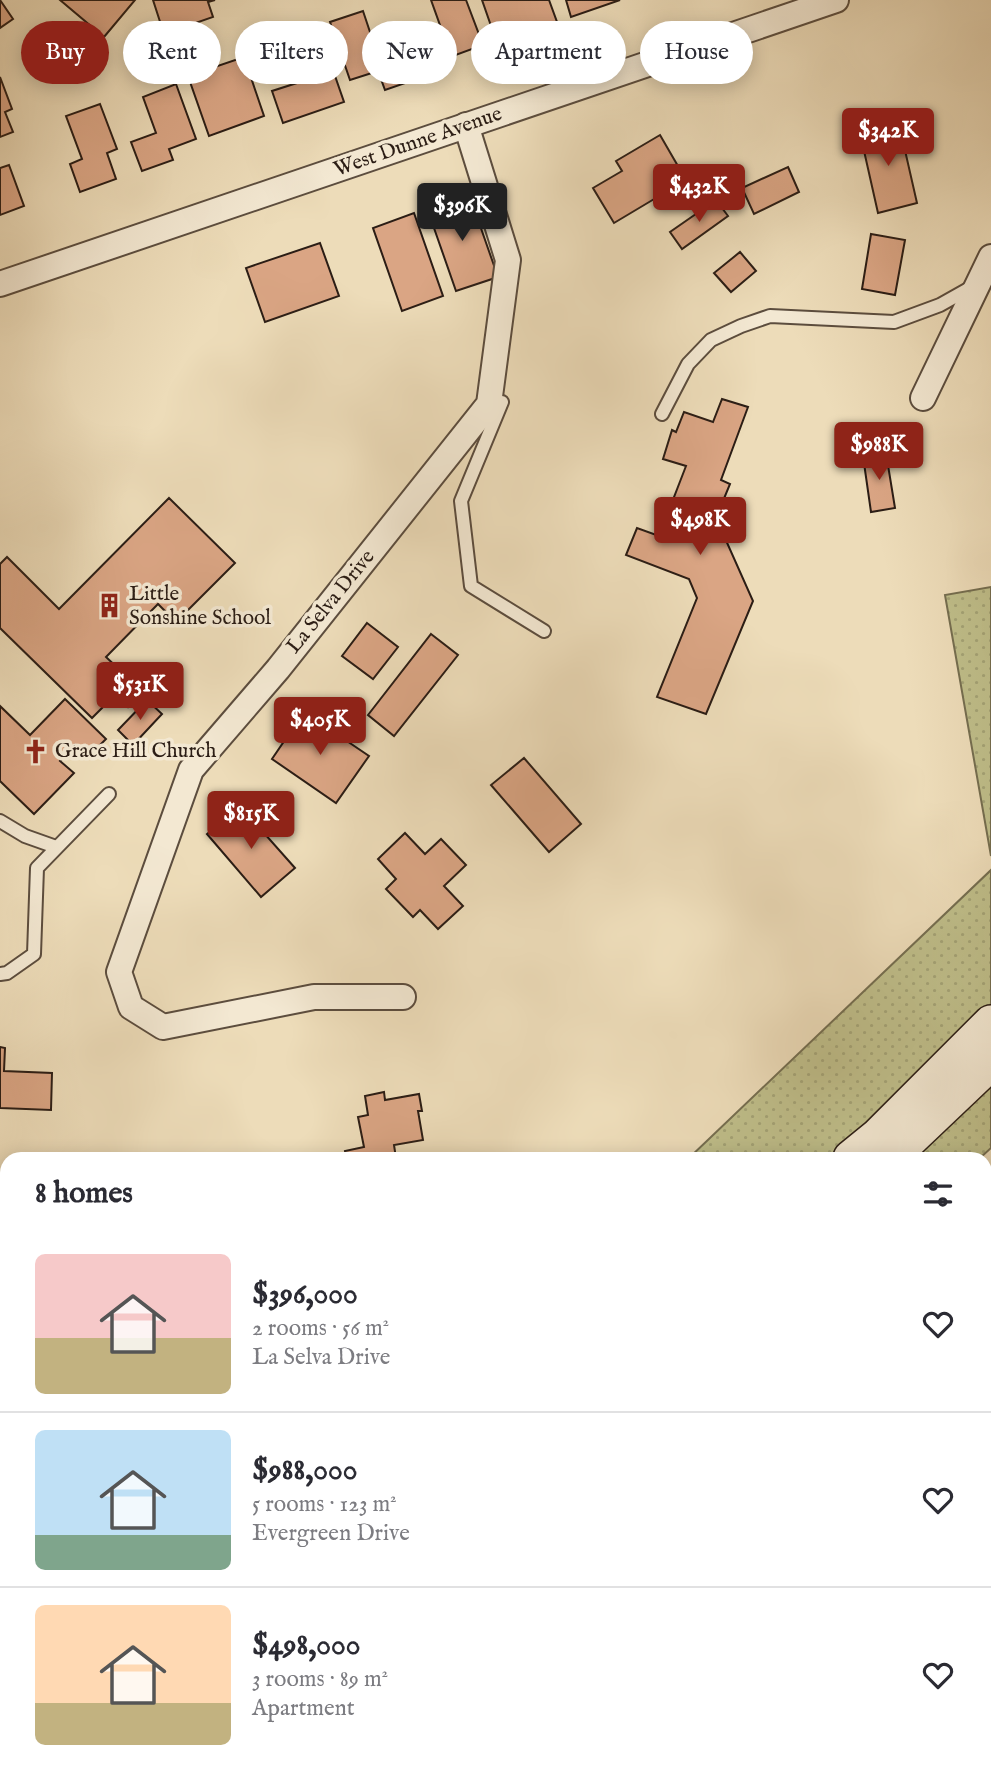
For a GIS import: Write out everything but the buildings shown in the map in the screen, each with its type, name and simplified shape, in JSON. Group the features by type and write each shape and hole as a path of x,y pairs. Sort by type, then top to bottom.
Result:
{"main road":[{"path":"858,1152 878,1136 991,1023"},
{"path":"896,1152 991,1062"}],"street":[{"name":"West Dunne Avenue","path":"0,284 835,0"},
{"name":"La Selva Drive","path":"403,998 314,997 163,1027 131,1007 119,972 191,770 278,669 489,404 508,260 466,125"},
{"path":"923,398 991,257"}],"lane":[{"path":"662,414 688,363 711,340 741,326 770,316 894,322 940,305 976,285"},
{"path":"502,402 461,501 471,586 544,631"},
{"path":"0,974 7,973 34,954 37,868 109,794"},
{"path":"0,821 25,836 56,847"}],"shaded area":[{"path":"991,587 991,856 945,595"},
{"path":"991,870 991,1148 987,1152 695,1152"}],"place":[{"name":"Little Sonshine School","path":"109,606"},
{"name":"Grace Hill Church","path":"35,751"}]}
